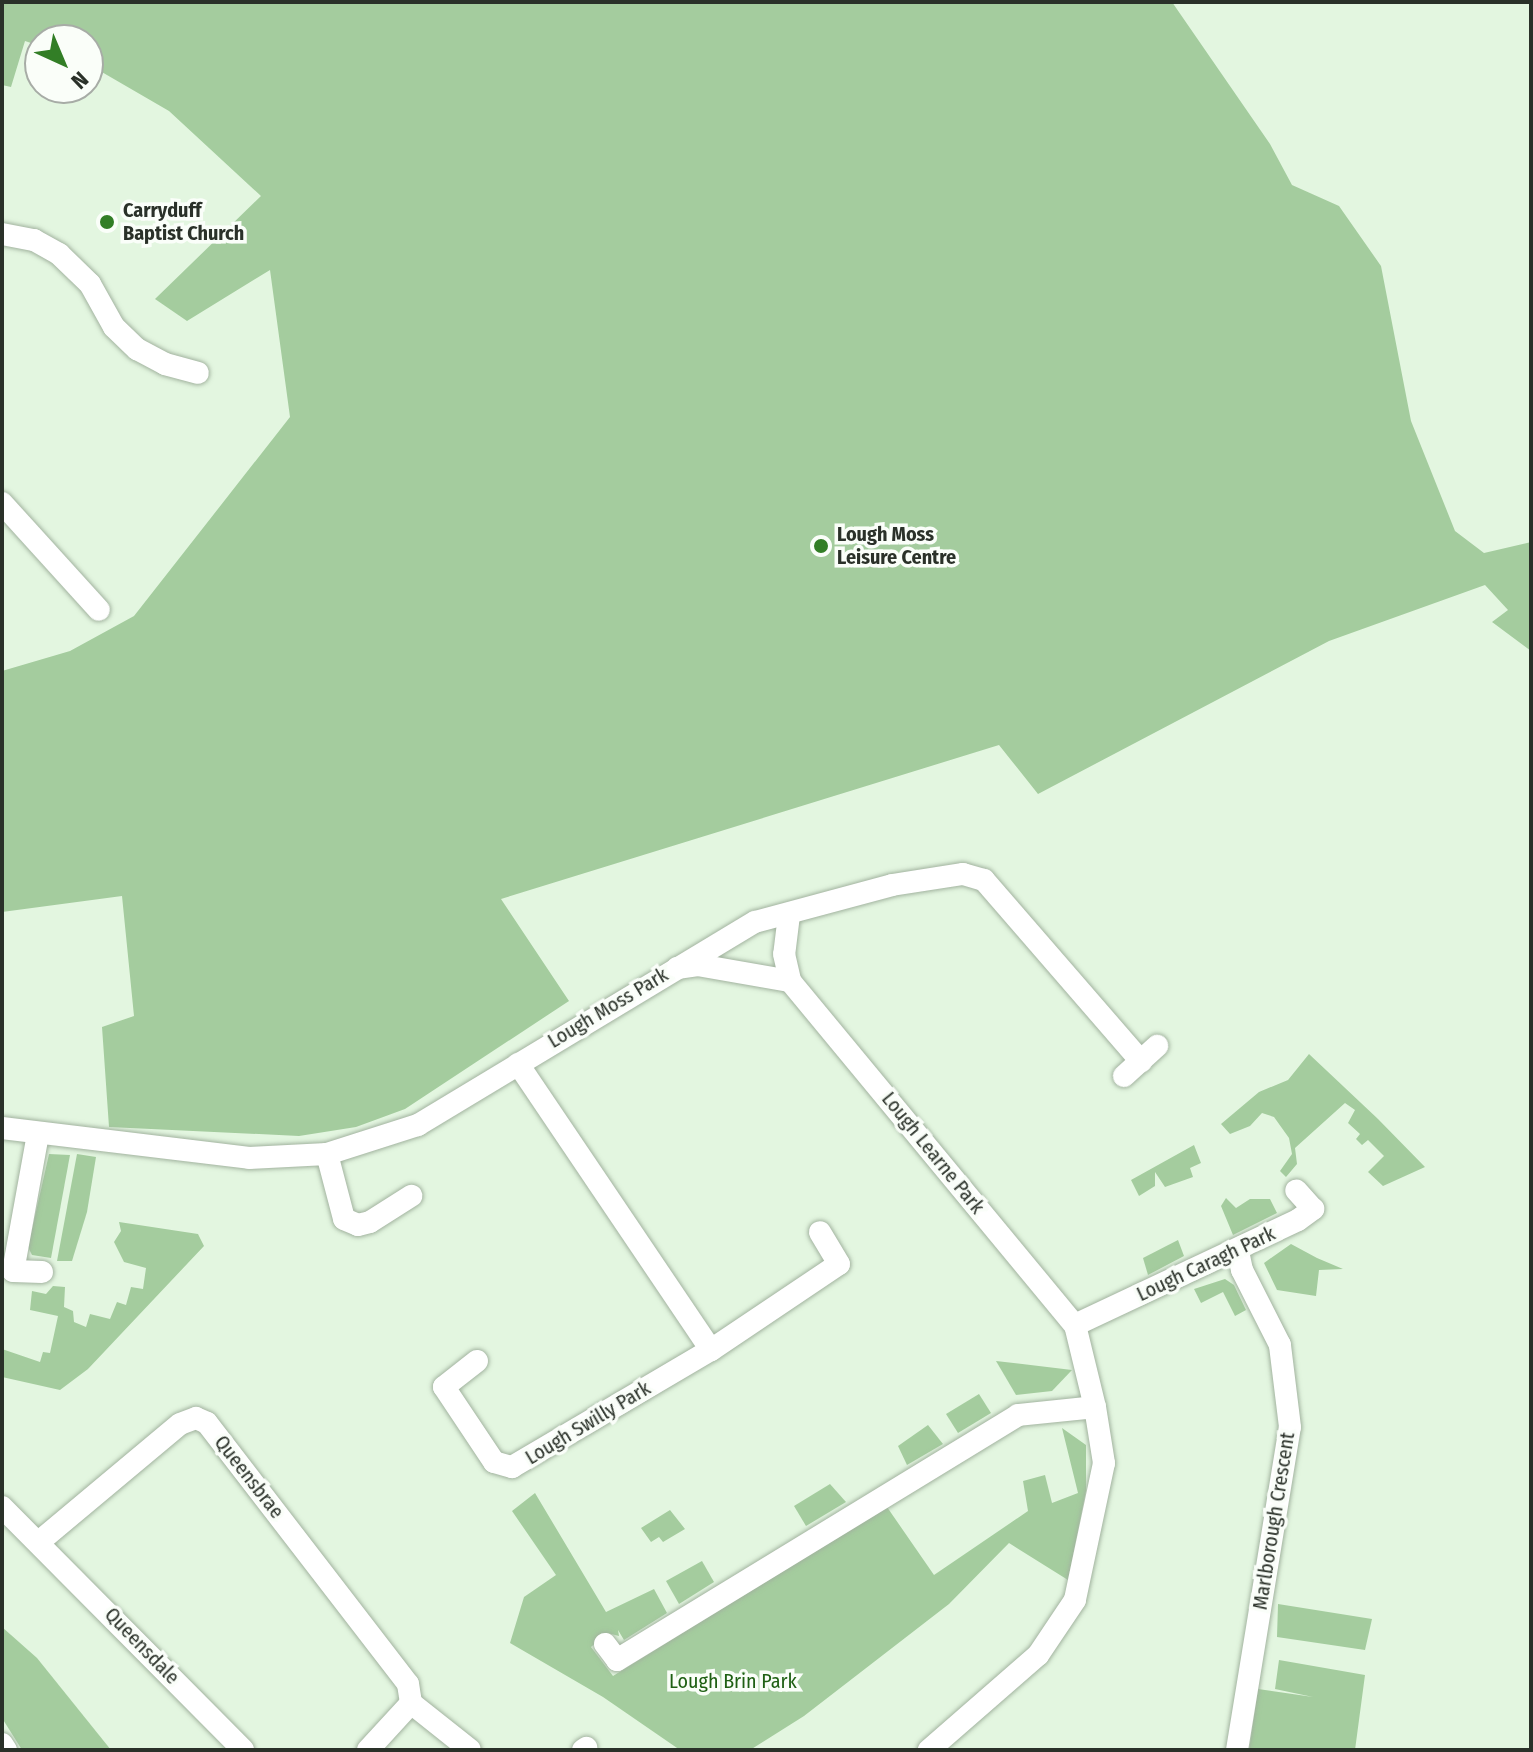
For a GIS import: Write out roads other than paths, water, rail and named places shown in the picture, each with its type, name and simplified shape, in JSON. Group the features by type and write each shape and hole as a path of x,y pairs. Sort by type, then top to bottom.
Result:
{"street":[{"path":"2,234 34,240 59,254 90,284 114,327 137,349 165,364 198,373"},
{"path":"2,503 99,610"},
{"name":"Lough Moss Park","path":"2,1128 249,1158 327,1154 418,1125 673,968 755,922 892,885 963,874 984,880 1149,1053 1124,1076"},
{"path":"673,968 698,965 790,981 784,954 789,915"},
{"name":"Lough Learne Park","path":"790,981 1075,1325"},
{"path":"518,1064 711,1350"},
{"path":"38,1134 13,1271 42,1272"},
{"path":"327,1154 344,1219 358,1225 370,1222 411,1196"},
{"name":"Lough Caragh Park","path":"1075,1325 1238,1251 1313,1209 1296,1190"},
{"name":"Lough Swilly Park","path":"477,1361 444,1387 494,1462 512,1467 711,1350 839,1264 820,1232"},
{"name":"Marlborough Crescent","path":"1237,1750 1290,1427 1280,1345 1242,1270 1238,1251"},
{"path":"929,1750 1038,1655 1075,1600 1104,1463 1095,1407 1075,1325"},
{"path":"605,1644 617,1660 1018,1415 1095,1407"},
{"name":"Queensbrae","path":"40,1541 180,1424 196,1418 207,1423 408,1684 411,1703"},
{"name":"Queensdale","path":"2,1507 40,1541 243,1750"},
{"path":"368,1750 411,1703 470,1750"},
{"path":"2,1744 6,1750"}],"place":[{"name":"Carryduff Baptist Church","path":"107,222"},
{"name":"Lough Moss Leisure Centre","path":"821,546"}],"park label":[{"name":"Lough Brin Park","path":"733,1681"}]}
